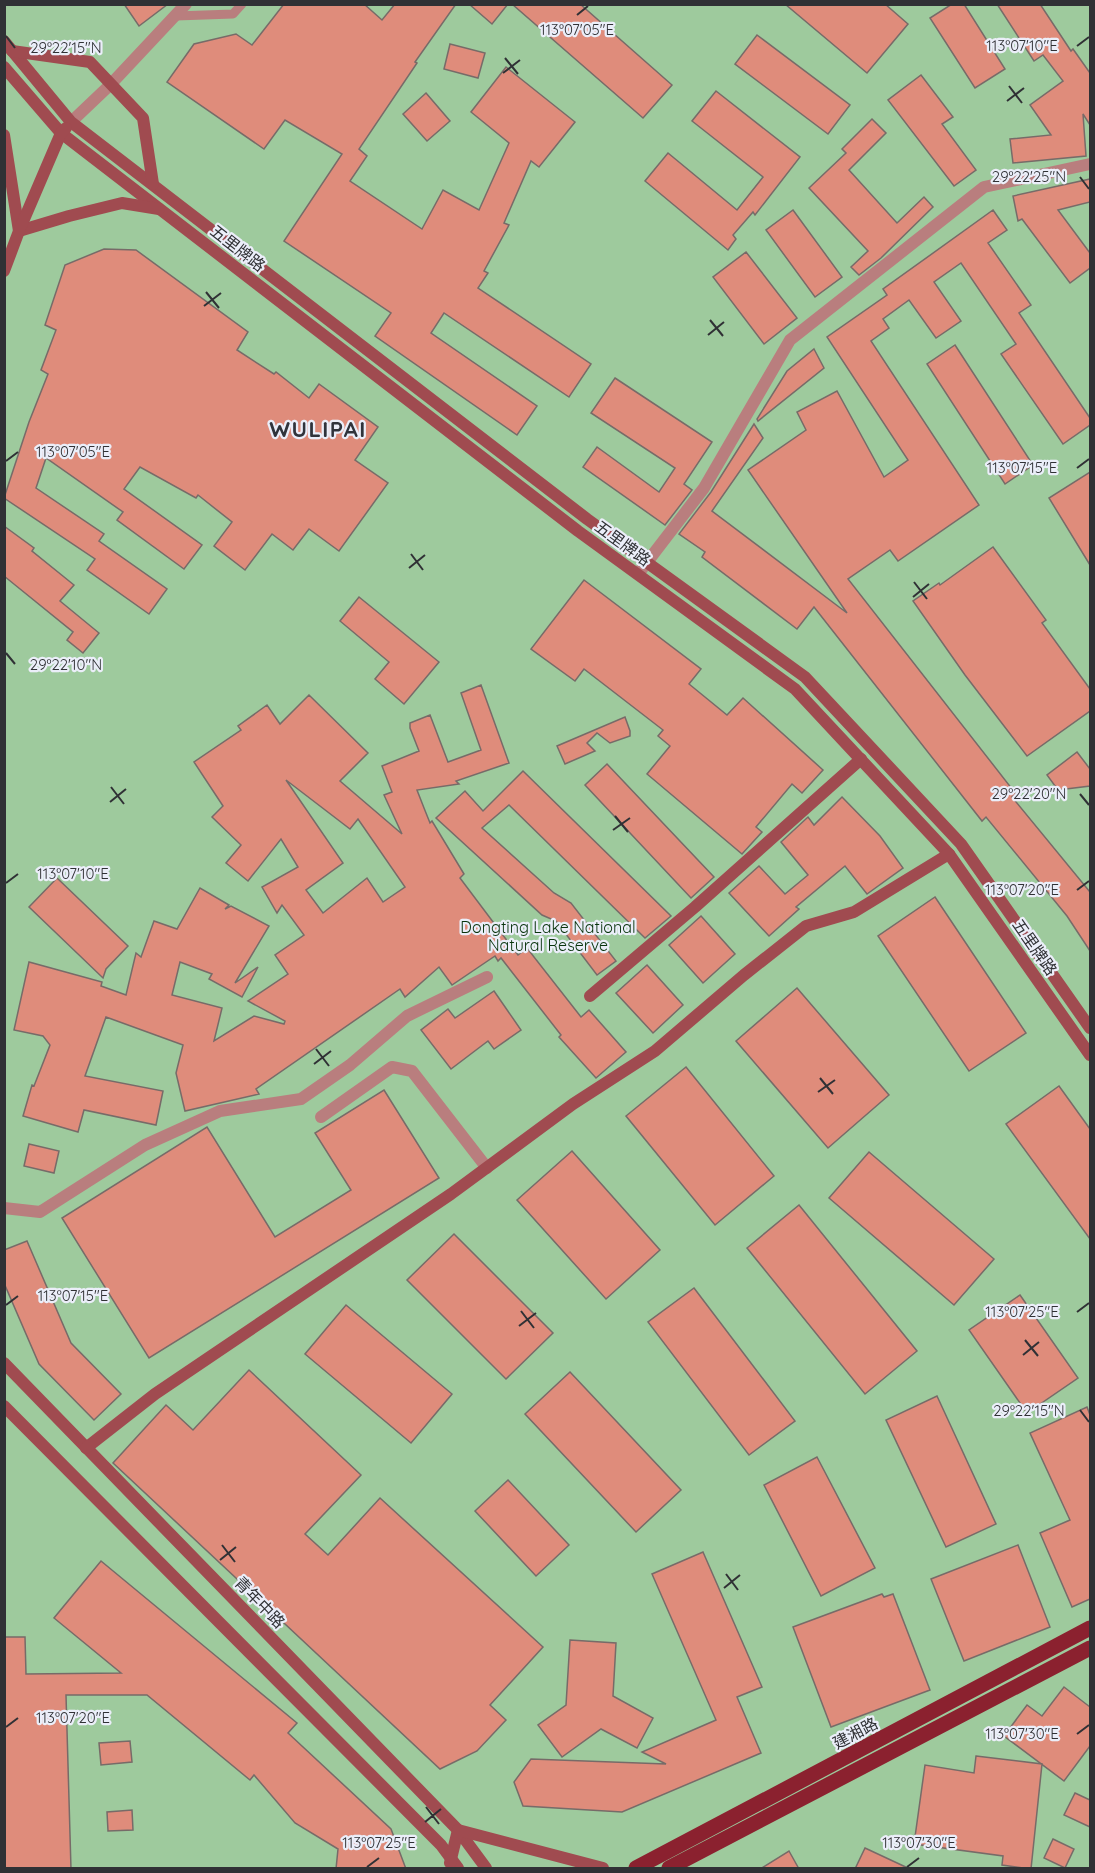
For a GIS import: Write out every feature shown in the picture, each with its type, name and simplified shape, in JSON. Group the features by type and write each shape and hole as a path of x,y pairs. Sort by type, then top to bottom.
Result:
{"main road":[{"path":"8,46 90,62 143,118 153,184"},
{"name":"五里牌路","path":"8,46 71,122 587,519 805,677 961,844 1090,1028"},
{"name":"五里牌路","path":"4,67 61,133 559,516 795,688 949,854 1090,1054"},
{"path":"4,271 61,133 71,122"},
{"path":"4,135 19,231"},
{"path":"19,231 122,203 160,209"},
{"path":"590,996 695,907 861,759"},
{"path":"86,1448 155,1394 487,1168 573,1104 655,1051 806,926 854,912 949,854"},
{"name":"青年中路","path":"4,1363 458,1830 486,1869"},
{"path":"4,1406 441,1845 452,1865"},
{"name":"建湘路","path":"636,1869 1090,1628"},
{"name":"建湘路","path":"669,1869 1090,1648"},
{"path":"452,1865 458,1830 603,1869"}],"street":[{"path":"71,122 111,84 186,4"},
{"path":"638,574 704,488 790,340 984,187 1090,164"},
{"path":"4,1208 40,1212 145,1145 220,1111 301,1099 350,1065 407,1016 488,977"},
{"path":"321,1117 392,1067 412,1071 487,1168"}],"lane":[{"path":"176,16 233,14 242,4"}],"green space":[{"name":"Dongting Lake National Natural Reserve","path":"5,5 1090,5 1090,1868 5,1868"}],"building":[{"path":"124,4 168,4 139,26"},
{"path":"284,4 364,4 382,20 395,4 456,4 415,62 417,63 359,149 367,156 350,181 422,229 443,190 479,210 509,143 471,112 506,67 575,122 539,167 531,161 504,223 509,225 484,271 488,273 478,288 591,364 569,397 444,313 431,333 537,406 517,435 375,336 391,313 284,241 342,154 285,120 264,149 167,82 194,44 236,34 252,45"},
{"path":"469,4 508,4 492,24"},
{"path":"512,4 580,4 672,85 643,118"},
{"path":"785,4 885,4 908,24 867,73"},
{"path":"952,4 964,4 1005,69 975,88 930,18"},
{"path":"997,4 1040,4 1071,51 1073,49 1090,73 1090,125 1083,114 1086,156 1013,163 1010,139 1051,135 1030,105 1063,81 1043,55 1034,61"},
{"path":"757,35 850,105 828,134 735,64"},
{"path":"450,44 485,53 478,78 444,69"},
{"path":"921,75 953,117 942,124 976,170 954,186 888,100"},
{"path":"716,91 800,157 755,215 753,212 733,235 736,239 728,250 645,181 668,153 737,210 763,177 692,121"},
{"path":"426,93 450,121 427,141 403,114"},
{"path":"872,119 886,133 849,170 897,223 924,197 933,207 881,258 859,275 851,267 868,251 809,188 846,153 842,149"},
{"path":"1090,179 1090,202 1058,210 1090,253 1090,268 1070,283 1022,219 1018,221 1013,196"},
{"path":"793,210 842,277 815,297 766,230"},
{"path":"993,210 1007,230 988,243 1031,305 1019,313 1090,418 1090,425 1063,444 1001,354 1016,344 961,263 934,282 961,321 936,338 909,300 883,319 889,328 871,341 979,505 898,561 890,550 848,579 1016,794 1012,797 1090,892 1090,951 1067,916 986,817 982,821 814,607 797,629 702,557 705,552 679,534 711,492 754,424 763,438 712,511 847,613 748,470 806,430 797,412 837,391 884,477 908,460 827,337 887,295 883,289"},
{"path":"104,249 136,250 248,332 237,350 274,374 276,372 309,398 319,384 378,427 355,460 388,483 339,551 309,529 293,550 272,534 245,570 214,546 232,522 198,495 196,498 140,467 124,489 202,545 184,569 117,520 123,512 46,458 36,488 104,534 99,541 167,589 149,614 87,570 95,559 4,498 29,422 48,374 41,370 56,330 45,325 65,265"},
{"path":"746,252 797,318 764,344 713,277"},
{"path":"955,345 1033,465 1005,484 927,364"},
{"path":"814,349 824,368 758,421 757,419 787,371"},
{"path":"615,378 712,442 684,484 692,490 665,525 583,467 597,447 659,492 675,468 591,413"},
{"path":"1090,472 1090,565 1049,498"},
{"path":"4,526 34,548 32,551 74,585 60,601 99,633 83,653 67,640 73,632 4,576"},
{"path":"993,547 1046,620 1042,623 1090,689 1090,711 1027,756 965,675 913,601 939,583 940,585"},
{"path":"584,580 701,669 689,684 727,715 743,698 823,770 802,793 792,784 756,827 762,832 742,854 647,774 670,746 658,736 663,730 584,669 575,681 531,649"},
{"path":"359,597 439,662 404,704 375,679 389,662 340,621"},
{"path":"481,685 509,763 456,781 459,784 417,790 430,823 432,821 464,874 460,878 518,955 527,948 581,1017 589,1010 626,1052 596,1078 559,1037 561,1035 501,958 498,961 495,956 452,985 439,967 405,997 400,989 256,1089 259,1094 185,1111 176,1073 183,1045 106,1017 85,1076 163,1091 156,1125 84,1110 78,1132 23,1116 32,1085 34,1086 50,1045 43,1036 14,1030 29,962 102,982 101,986 126,995 136,953 141,957 154,921 177,929 200,888 229,905 225,909 231,906 269,926 235,983 258,967 242,997 209,979 212,974 180,962 172,995 222,1008 214,1041 254,1016 284,1024 285,1021 248,1001 288,974 275,955 304,935 282,905 277,913 262,887 298,867 281,839 248,881 226,863 241,845 212,817 223,806 194,762 241,730 238,726 267,705 280,724 309,695 368,753 340,781 402,834 384,795 392,792 382,766 419,751 410,723 430,715 448,762 481,750 461,693","holes":["286,780 350,829 358,819 405,887 383,902 367,878 323,913 306,890 343,863"]},
{"path":"625,717 630,736 610,743 597,733 587,743 595,751 565,764 557,746"},
{"path":"1077,752 1090,769 1090,786 1058,790 1047,775"},
{"path":"607,764 714,877 691,898 585,785"},
{"path":"523,771 671,916 645,938 509,805 482,828 554,893 571,903 616,961 597,975 556,921 542,915 436,818 465,791 483,811"},
{"path":"842,797 880,836 903,868 867,894 845,866 796,907 799,909 769,936 729,893 759,866 785,894 808,875 781,842 808,817 814,825"},
{"path":"57,878 128,946 106,969 103,978 29,907"},
{"path":"935,897 1026,1033 969,1071 878,936"},
{"path":"701,916 735,954 703,983 669,945"},
{"path":"647,965 683,1005 653,1033 616,993"},
{"path":"797,988 889,1095 828,1148 736,1041"},
{"path":"494,991 521,1030 494,1049 488,1041 451,1069 421,1030 448,1009 455,1018"},
{"path":"686,1067 774,1176 715,1225 626,1116"},
{"path":"1059,1086 1090,1129 1090,1239 1006,1124"},
{"path":"384,1090 439,1178 149,1358 62,1218 207,1127 275,1237 351,1190 315,1133"},
{"path":"29,1144 59,1151 54,1173 24,1166"},
{"path":"572,1151 660,1250 606,1299 517,1200"},
{"path":"869,1152 994,1259 954,1305 829,1198"},
{"path":"799,1205 917,1351 865,1394 747,1248"},
{"path":"454,1234 553,1333 506,1379 407,1280"},
{"path":"27,1241 71,1343 121,1394 94,1420 39,1364 4,1283 4,1250"},
{"path":"694,1288 795,1421 749,1455 648,1322"},
{"path":"1020,1295 1078,1378 1027,1413 969,1330"},
{"path":"346,1305 452,1394 411,1443 305,1354"},
{"path":"249,1370 361,1475 305,1534 328,1555 380,1498 543,1647 490,1705 506,1720 477,1751 440,1769 113,1463 166,1405 193,1430"},
{"path":"570,1372 681,1490 636,1532 525,1414"},
{"path":"937,1396 996,1524 946,1547 886,1420"},
{"path":"1087,1407 1090,1415 1090,1599 1072,1607 1040,1533 1070,1520 1030,1433"},
{"path":"817,1457 875,1568 821,1596 764,1485"},
{"path":"508,1480 569,1545 536,1576 475,1511"},
{"path":"1018,1545 1050,1627 964,1661 931,1579"},
{"path":"703,1552 762,1687 737,1697 761,1753 622,1812 523,1806 514,1782 531,1759 666,1764 642,1752 716,1720 652,1574"},
{"path":"101,1561 297,1723 288,1733 391,1829 406,1869 336,1869 338,1849 295,1823 254,1775 250,1780 147,1695 66,1695 71,1869 4,1869 4,1637 25,1637 26,1674 121,1673 54,1618"},
{"path":"882,1594 884,1597 893,1594 930,1690 831,1727 793,1627"},
{"path":"570,1640 616,1643 613,1696 653,1718 637,1748 601,1729 562,1757 538,1725 566,1705"},
{"path":"1064,1687 1090,1707 1090,1746 1064,1781 1004,1736 1027,1705 1042,1716"},
{"path":"130,1741 132,1762 101,1765 99,1743"},
{"path":"976,1756 1042,1764 1031,1869 1002,1865 1003,1856 914,1844 925,1765 974,1773"},
{"path":"1075,1793 1090,1800 1090,1827 1064,1815"},
{"path":"132,1810 133,1830 108,1831 107,1812"},
{"path":"1053,1839 1074,1849 1065,1868 1044,1858"},
{"path":"865,1848 910,1869 855,1869"},
{"path":"789,1851 799,1869 760,1869"}],"district":[{"name":"WULIPAI","path":"318,429"}]}
